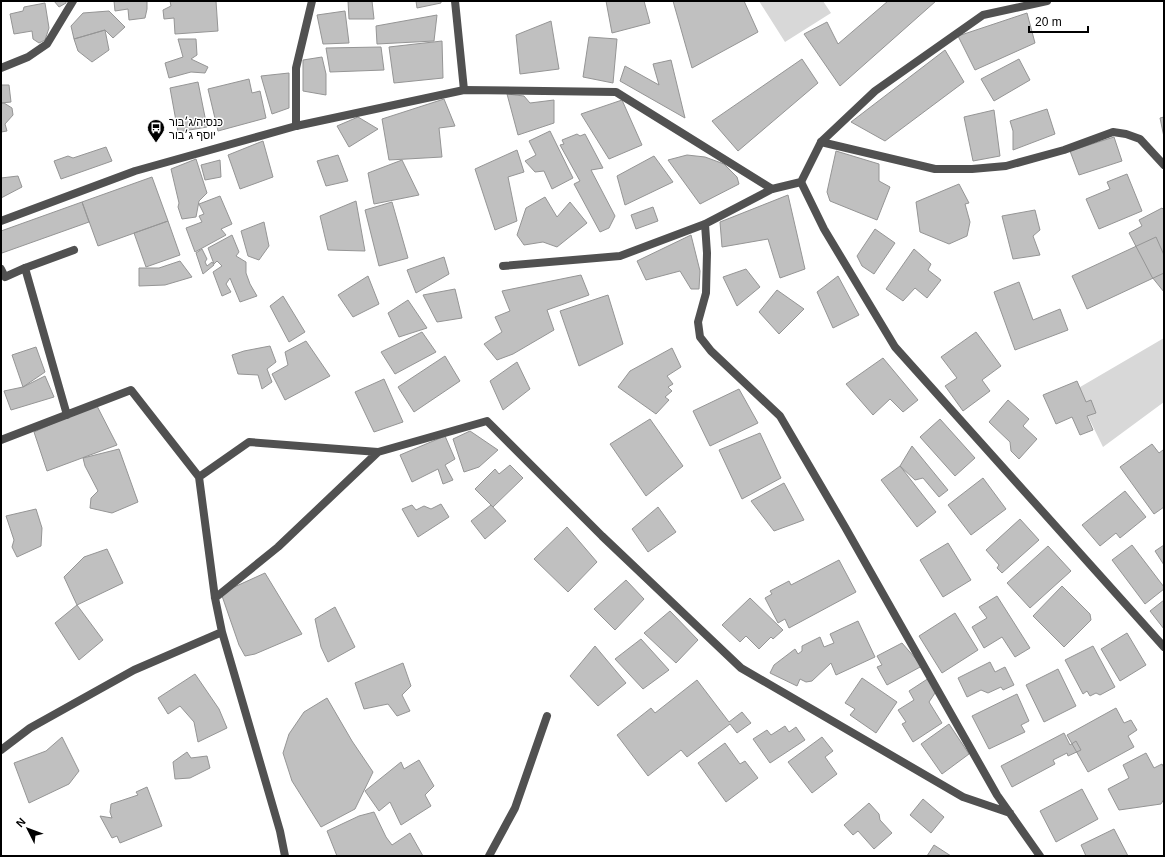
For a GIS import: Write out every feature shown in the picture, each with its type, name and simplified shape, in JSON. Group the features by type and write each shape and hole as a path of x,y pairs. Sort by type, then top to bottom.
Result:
{"street":[{"path":"1,68 28,57 47,44 73,1"},
{"path":"296,126 296,68 312,1"},
{"path":"455,1 464,90"},
{"path":"503,266 620,256 705,224 772,189 801,182 821,142 876,91 983,15 1047,1"},
{"path":"1,221 135,171 296,126 464,90 616,92 772,189"},
{"path":"821,142 935,169 972,169 1006,166 1064,150 1113,132 1126,134 1140,139 1164,165"},
{"path":"801,182 824,229 895,348 1164,647"},
{"path":"705,224 707,253 706,293 698,322 700,337 711,351 780,416 845,526 997,795 1040,856"},
{"path":"1,269 5,277 74,250"},
{"path":"25,268 67,415"},
{"path":"1,440 131,390 199,478 222,632 280,831 284,856"},
{"path":"199,478 249,442 378,452 487,421 602,536 741,668 963,797 1010,813"},
{"path":"216,598 278,547 378,452"},
{"path":"1,750 30,728 134,670 222,632"},
{"path":"489,856 514,808 547,716"}],"shaded area":[{"path":"759,1 823,1 831,13 785,42"},
{"path":"1164,338 1164,402 1103,447 1075,390"}],"building":[{"path":"54,1 66,1 66,3 59,7"},
{"path":"114,1 147,1 145,18 129,20 128,9 115,11"},
{"path":"170,1 216,1 218,31 175,34 174,18 164,19 163,10 171,6"},
{"path":"348,1 372,1 374,19 349,19"},
{"path":"416,1 441,1 441,3 417,8"},
{"path":"606,1 644,1 650,23 612,33"},
{"path":"673,1 744,1 758,32 692,68"},
{"path":"888,1 936,1 840,86 804,34 827,22 838,44"},
{"path":"45,3 49,28 45,40 39,43 33,39 32,31 14,34 10,14 23,11 24,7"},
{"path":"109,11 125,27 113,38 105,30 74,39 71,26 83,13"},
{"path":"345,11 349,43 323,44 317,15"},
{"path":"1027,13 1035,43 975,70 958,36"},
{"path":"437,15 434,41 377,44 376,26"},
{"path":"551,21 559,69 520,74 516,35"},
{"path":"105,30 109,50 92,62 78,51 74,39"},
{"path":"589,37 617,39 613,83 583,77"},
{"path":"178,39 196,39 197,55 191,59 208,67 205,73 191,72 169,78 165,63 183,57"},
{"path":"442,41 443,78 394,83 389,47"},
{"path":"381,47 384,70 330,72 326,48"},
{"path":"945,50 964,82 885,141 851,122"},
{"path":"322,57 326,74 326,95 303,91 303,60"},
{"path":"802,59 818,83 738,151 712,121"},
{"path":"1019,59 1030,80 994,101 981,79"},
{"path":"671,60 685,118 620,81 625,66 659,85 653,64"},
{"path":"289,73 289,108 272,114 261,76"},
{"path":"249,79 252,93 260,91 266,118 218,131 208,89"},
{"path":"198,82 207,127 178,132 170,88"},
{"path":"1,85 9,85 11,102 1,103"},
{"path":"507,94 524,96 530,103 554,100 554,123 518,135"},
{"path":"444,99 455,126 439,128 442,157 389,160 382,119"},
{"path":"622,100 642,145 609,159 581,114"},
{"path":"1,103 4,103 12,108 13,115 5,124 7,131 1,132"},
{"path":"1047,109 1055,134 1013,150 1013,131 1010,121"},
{"path":"994,110 1000,156 973,161 964,117"},
{"path":"358,117 378,129 349,147 337,126"},
{"path":"1164,117 1164,137 1160,118"},
{"path":"550,131 573,178 552,189 544,171 535,172 525,161 536,155 529,141"},
{"path":"577,134 580,136 585,134 603,168 591,170 615,216 609,228 600,232 574,184 580,181 560,145 564,144 562,140"},
{"path":"1114,137 1122,161 1079,175 1070,151"},
{"path":"263,141 273,177 240,189 228,155"},
{"path":"106,147 112,161 61,179 54,161 68,156 73,158"},
{"path":"517,150 524,172 508,177 517,221 495,230 475,169"},
{"path":"836,151 879,164 879,181 890,187 877,220 830,201 827,192"},
{"path":"338,155 348,181 326,186 317,161"},
{"path":"687,155 705,157 724,164 737,177 739,184 700,204 668,160"},
{"path":"654,156 673,182 625,205 617,176"},
{"path":"196,159 207,193 199,201 196,217 182,219 178,207 179,203 171,169"},
{"path":"220,160 221,177 205,180 201,165"},
{"path":"402,160 419,195 374,204 368,173"},
{"path":"1127,174 1142,211 1099,229 1086,199 1110,189 1107,182"},
{"path":"18,176 22,187 1,198 1,178"},
{"path":"152,177 168,221 98,246 82,202"},
{"path":"959,184 969,203 965,204 970,222 967,236 949,244 920,232 916,202"},
{"path":"788,195 805,269 780,278 768,239 722,247 720,222"},
{"path":"220,196 232,224 221,229 226,235 195,252 186,228 202,222 199,216 204,214 199,204"},
{"path":"545,197 557,217 570,202 587,223 557,247 543,242 524,245 517,235 526,208"},
{"path":"356,201 365,251 328,250 320,216"},
{"path":"82,202 89,222 2,253 1,231"},
{"path":"392,202 408,258 379,266 365,210"},
{"path":"653,207 658,221 636,229 631,215"},
{"path":"1162,208 1164,210 1164,292 1152,277 1129,233 1142,226 1139,220"},
{"path":"1035,210 1040,230 1033,236 1040,255 1013,259 1002,216"},
{"path":"168,221 180,255 146,267 134,233"},
{"path":"264,222 269,246 259,260 248,256 241,231"},
{"path":"875,229 895,243 874,274 862,266 857,256"},
{"path":"232,235 239,252 236,256 246,262 246,273 257,296 240,302 230,278 226,284 231,292 222,296 213,272 222,266 217,261 214,264 208,248"},
{"path":"691,235 700,271 699,289 691,289 680,271 646,280 637,261"},
{"path":"1156,237 1164,255 1164,273 1087,309 1072,276"},
{"path":"202,249 207,259 205,262 207,266 212,262 214,265 203,274 196,253"},
{"path":"914,249 931,264 928,270 941,280 927,298 915,288 903,301 886,289"},
{"path":"444,257 449,274 416,293 407,270"},
{"path":"180,261 192,277 165,285 139,286 139,268 159,268"},
{"path":"746,269 760,287 737,306 723,277"},
{"path":"581,275 589,295 547,310 554,330 513,354 497,360 484,344 502,332 495,317 510,311 502,291"},
{"path":"368,276 379,304 353,317 338,295"},
{"path":"838,276 859,315 833,328 817,292"},
{"path":"1019,282 1033,320 1060,309 1068,330 1015,350 994,292"},
{"path":"455,289 462,318 437,322 423,295"},
{"path":"777,290 804,309 779,334 759,312"},
{"path":"608,295 623,344 579,366 560,311"},
{"path":"283,296 305,332 289,342 270,306"},
{"path":"408,300 427,328 399,337 388,313"},
{"path":"422,332 436,352 395,374 381,352"},
{"path":"976,332 1001,366 982,380 990,391 963,411 945,386 957,378 941,357"},
{"path":"306,341 330,376 285,400 272,374 288,365 285,352"},
{"path":"270,346 276,362 267,369 272,382 262,389 258,375 238,374 232,355"},
{"path":"36,347 45,372 23,387 12,355"},
{"path":"672,348 681,367 667,376 673,384 668,387 672,391 665,397 669,400 656,414 618,387 630,371"},
{"path":"445,356 460,381 414,412 398,387"},
{"path":"883,358 918,400 903,412 890,399 873,415 846,384"},
{"path":"517,362 530,389 503,410 490,381"},
{"path":"45,376 54,397 11,410 4,391 23,387"},
{"path":"384,379 403,422 374,432 355,392"},
{"path":"1077,381 1086,402 1091,400 1096,413 1087,416 1093,430 1080,435 1072,417 1056,424 1043,395"},
{"path":"739,389 758,423 710,446 693,411"},
{"path":"1008,400 1029,419 1023,426 1037,439 1019,459 1011,451 1010,442 989,422"},
{"path":"96,404 117,445 47,471 34,432"},
{"path":"650,419 683,466 646,496 610,444"},
{"path":"940,419 975,458 955,476 920,437"},
{"path":"470,431 498,450 479,467 464,472 453,439"},
{"path":"760,433 781,478 742,499 719,450"},
{"path":"445,436 455,459 445,465 453,480 443,484 438,469 412,482 400,455"},
{"path":"1152,444 1159,453 1163,450 1164,452 1164,507 1154,514 1120,467"},
{"path":"912,446 948,490 939,497 923,478 915,480 900,466"},
{"path":"119,449 138,502 112,513 90,508 91,498 98,491 85,466 83,458"},
{"path":"510,465 523,478 493,507 475,489 495,469 499,474"},
{"path":"900,466 936,512 917,527 881,480"},
{"path":"983,478 1006,509 971,535 948,505"},
{"path":"784,483 804,520 774,531 751,501"},
{"path":"1125,491 1146,517 1120,538 1116,533 1100,546 1082,525"},
{"path":"441,504 449,517 418,537 402,509 412,505 416,510 424,506 431,509"},
{"path":"491,505 506,521 485,539 471,521"},
{"path":"658,507 676,532 648,552 632,529"},
{"path":"36,509 42,528 41,546 17,557 12,547 14,540 6,516"},
{"path":"1020,519 1039,540 1002,573 997,568 999,565 986,550"},
{"path":"567,527 597,562 568,592 534,559"},
{"path":"948,543 971,580 943,597 920,560"},
{"path":"1132,545 1164,587 1164,589 1145,604 1112,560"},
{"path":"1164,545 1164,565 1155,551"},
{"path":"1048,546 1071,571 1030,608 1007,583"},
{"path":"107,549 123,583 77,605 64,577 84,557"},
{"path":"839,560 856,592 789,628 785,619 778,623 765,598 772,594 770,591 789,581 791,585"},
{"path":"265,573 302,634 255,654 245,656 239,645 221,593"},
{"path":"626,580 644,599 615,630 594,609"},
{"path":"1062,586 1090,614 1091,620 1064,647 1033,616"},
{"path":"997,596 1030,648 1015,657 1002,637 984,648 972,627 987,618 979,607"},
{"path":"750,598 783,630 773,639 771,637 759,649 746,636 740,642 722,625"},
{"path":"1164,600 1164,629 1150,611"},
{"path":"77,605 103,640 79,660 55,623"},
{"path":"335,607 355,647 328,662 321,647 315,619"},
{"path":"670,611 698,640 676,663 644,633"},
{"path":"955,613 978,650 942,673 919,636"},
{"path":"858,621 875,657 836,675 831,663 812,681 806,682 800,679 797,686 770,673 774,665 795,649 798,654 802,651 802,646 820,637 824,647 834,643 830,634"},
{"path":"1127,633 1146,665 1120,681 1101,649"},
{"path":"641,639 669,670 643,689 615,659"},
{"path":"902,643 922,666 887,685 877,667 882,665 877,656"},
{"path":"595,646 626,683 598,706 570,676"},
{"path":"1093,646 1115,687 1100,695 1096,693 1090,696 1087,691 1083,694 1065,660"},
{"path":"990,662 995,672 1005,667 1014,685 1003,690 1001,687 988,693 981,690 967,697 958,678"},
{"path":"403,663 411,686 402,695 410,711 397,716 388,704 364,709 355,683"},
{"path":"1058,669 1076,706 1044,722 1026,685"},
{"path":"195,674 219,709 227,728 198,742 194,722 180,706 168,714 158,698"},
{"path":"862,678 897,702 876,733 850,715 855,709 845,703"},
{"path":"929,678 937,690 929,702 942,723 913,742 902,724 906,722 898,710 914,700 909,691"},
{"path":"697,680 729,722 742,712 751,723 737,733 730,724 687,757 681,750 648,776 617,735 651,708 655,713"},
{"path":"1017,694 1029,721 1021,725 1025,732 989,749 972,716"},
{"path":"327,698 352,741 373,772 355,809 321,827 292,781 283,753 289,734 304,712"},
{"path":"1116,708 1124,723 1131,720 1137,730 1128,736 1134,747 1088,772 1067,735"},
{"path":"949,724 969,754 942,774 921,744"},
{"path":"785,726 789,732 796,727 805,740 770,763 753,739 767,730 771,735"},
{"path":"1064,733 1070,745 1076,741 1081,750 1068,756 1067,753 1053,760 1055,764 1012,787 1001,766"},
{"path":"62,737 79,771 69,784 29,803 14,763 46,751"},
{"path":"822,737 833,751 825,757 837,774 812,793 788,762"},
{"path":"725,743 740,764 745,761 758,778 726,802 698,763"},
{"path":"187,752 191,758 207,756 210,768 190,778 175,779 173,762"},
{"path":"1146,753 1154,768 1162,764 1164,768 1164,799 1161,804 1119,810 1108,789 1129,778 1123,765"},
{"path":"419,760 434,786 425,795 431,806 401,825 390,802 379,811 365,791 401,762 404,769"},
{"path":"147,787 162,826 120,843 117,836 112,838 100,816 112,818 110,812 111,804 138,795 136,792"},
{"path":"1082,789 1098,819 1056,842 1040,811"},
{"path":"923,799 944,817 931,833 910,815"},
{"path":"869,803 879,814 880,820 892,833 874,849 858,831 853,835 844,825"},
{"path":"374,812 386,837 392,845 410,833 423,856 337,856 327,831 359,816"},
{"path":"1114,829 1128,856 1086,856 1081,845"},
{"path":"934,845 951,856 927,856"}],"place":[{"name":"כנסיה/ג׳בור יוסף ג׳בור","path":"156,143"}]}
